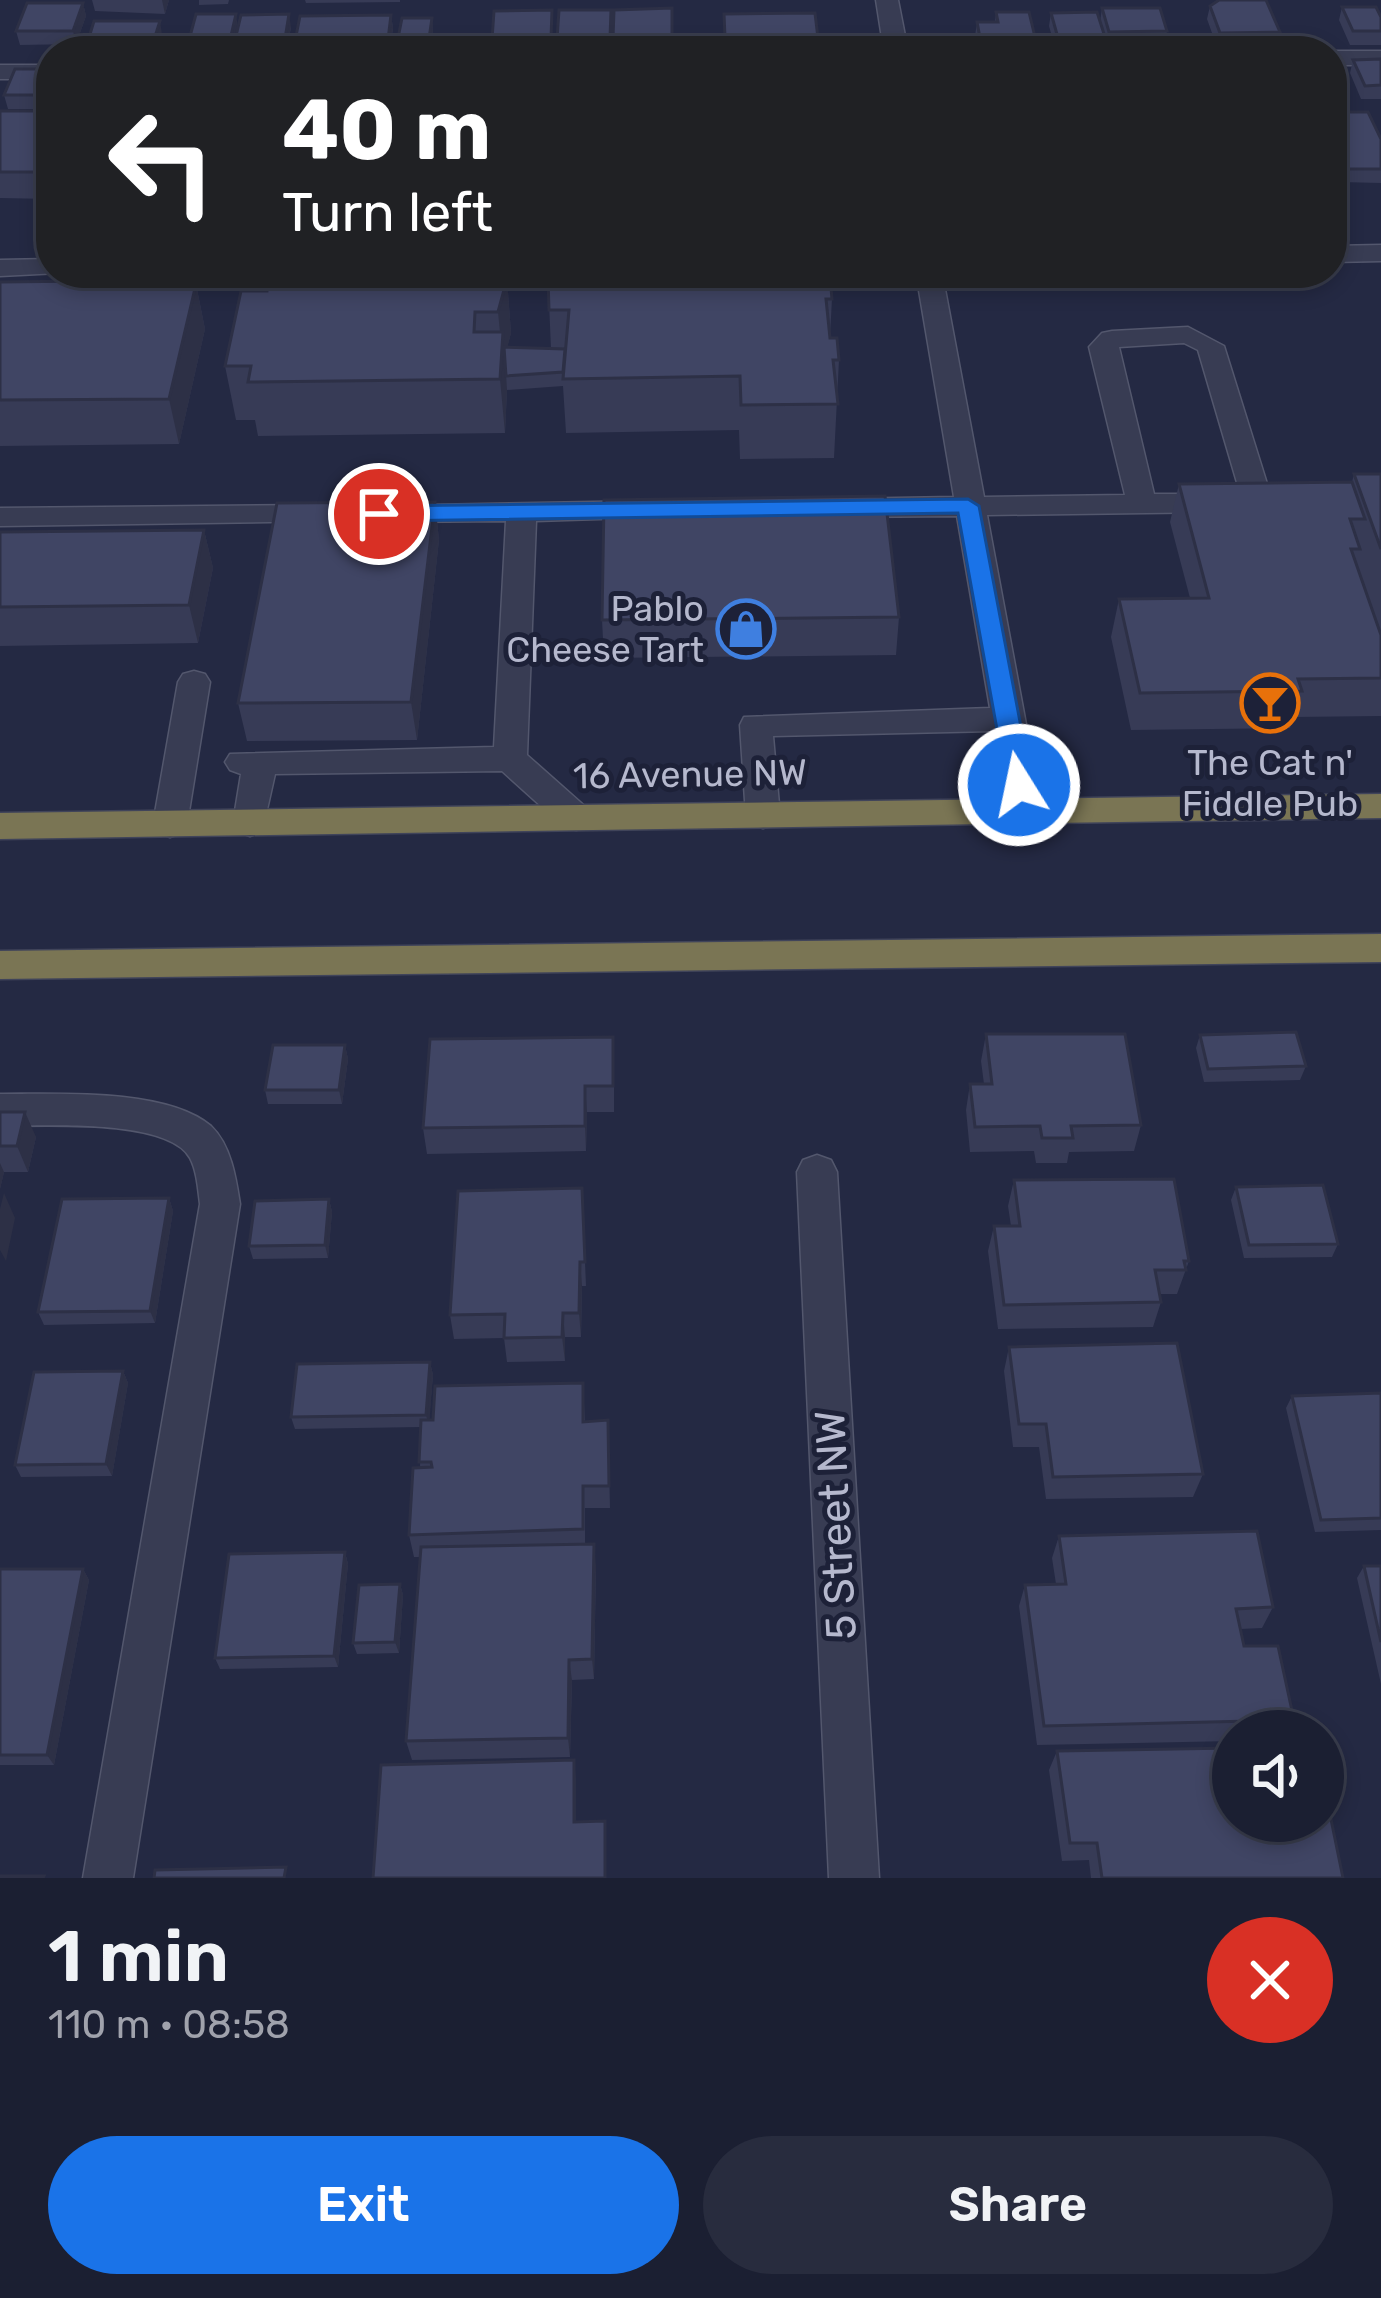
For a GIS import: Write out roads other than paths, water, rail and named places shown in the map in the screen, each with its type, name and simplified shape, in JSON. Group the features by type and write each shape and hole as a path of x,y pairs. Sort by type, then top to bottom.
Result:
{"highway":[{"name":"16 Avenue NW","path":"0,826 1381,806"},
{"path":"0,965 1381,948"}],"street":[{"path":"887,0 893,36"},
{"path":"1347,58 1381,58"},
{"path":"0,72 36,71"},
{"path":"1347,254 1381,253"},
{"path":"0,268 36,267"},
{"path":"932,288 1024,810"},
{"path":"801,508 1142,505 1268,503 1210,346 1188,335 1112,339 1102,347 1142,505"},
{"path":"0,517 684,510"},
{"path":"510,759 521,512"},
{"path":"170,824 194,682"},
{"path":"763,816 756,725 1007,719"},
{"path":"250,823 251,762 510,759 576,818"},
{"path":"0,1110 75,1110 152,1120 194,1134 213,1162 220,1204 108,1878"},
{"name":"5 Street NW","path":"817,1172 854,1878"}],"place":[{"name":"Pablo Cheese Tart","path":"746,629"},
{"name":"The Cat n' Fiddle Pub","path":"1270,703"}]}
